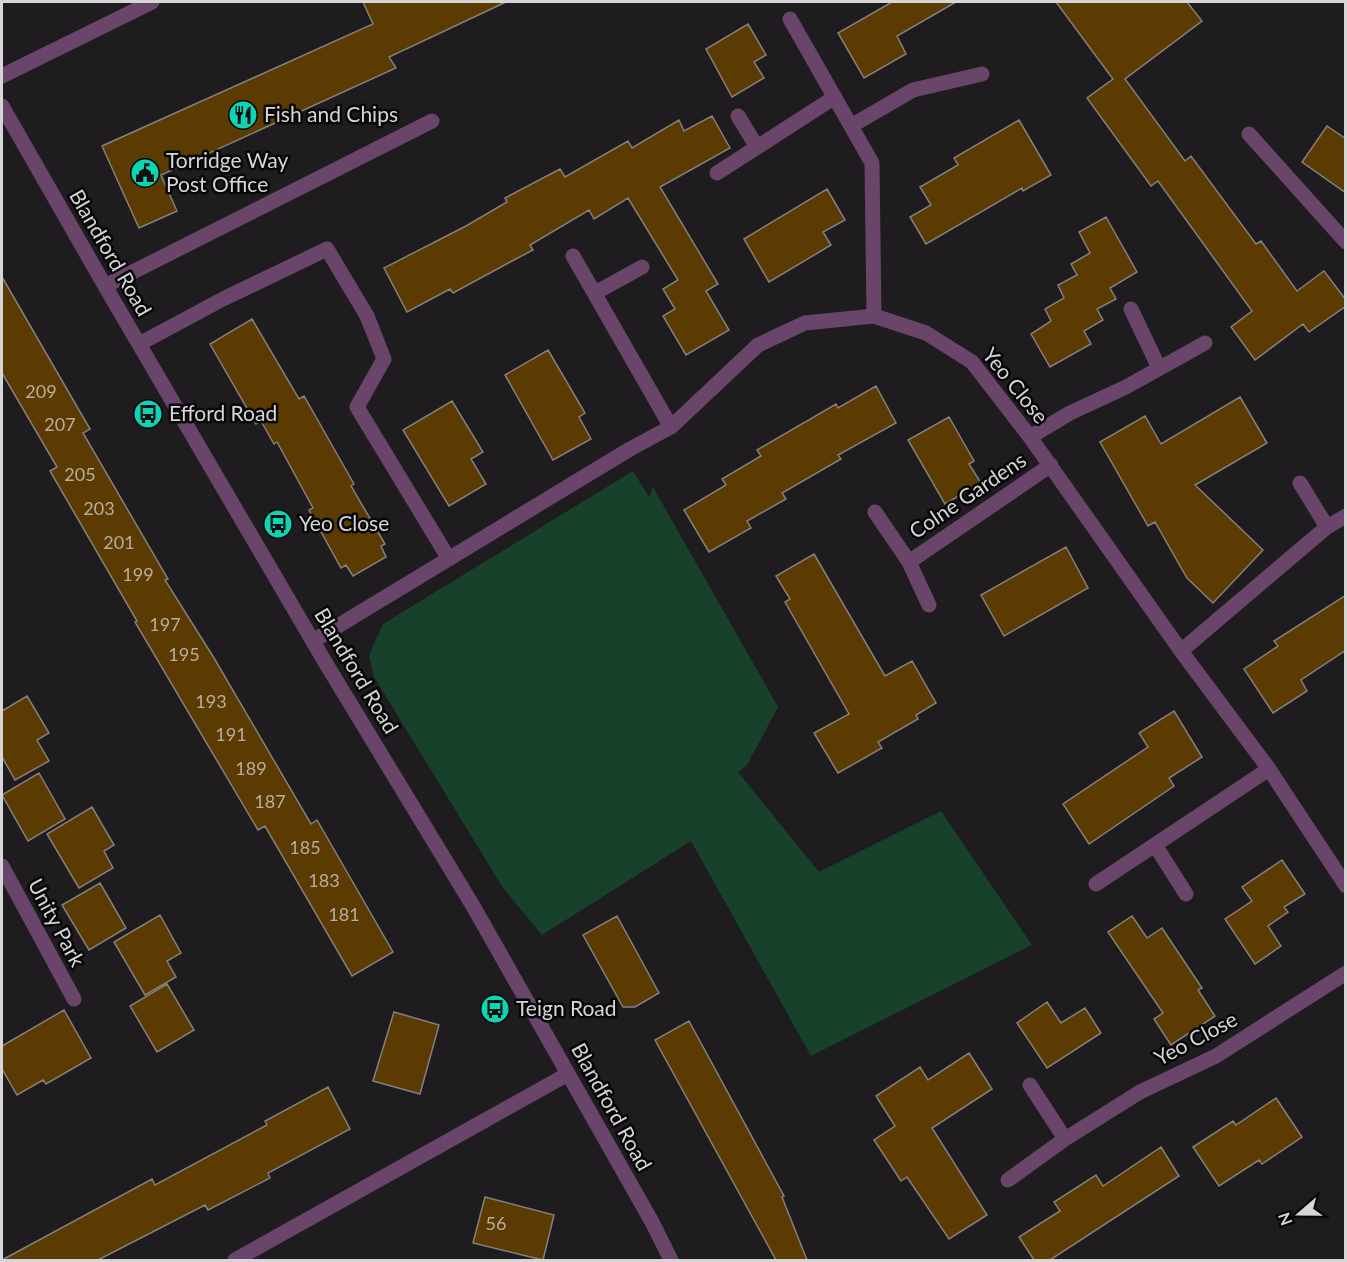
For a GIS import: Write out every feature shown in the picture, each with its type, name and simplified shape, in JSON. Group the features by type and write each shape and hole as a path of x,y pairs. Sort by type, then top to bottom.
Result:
{"street":[{"path":"2,76 152,2"},
{"path":"790,19 872,163 874,316"},
{"path":"851,126 913,90 982,74"},
{"path":"717,173 834,97"},
{"name":"Blandford Road","path":"2,106 313,641 473,906 671,1260"},
{"path":"738,116 757,147"},
{"path":"105,286 432,121"},
{"path":"1249,134 1346,242"},
{"path":"139,344 223,299 327,249 367,316 384,358 357,407 449,559"},
{"path":"573,256 671,427"},
{"path":"595,293 642,267"},
{"path":"1131,309 1159,368"},
{"name":"Yeo Close","path":"313,641 630,449 671,427 758,345 805,323 874,316 926,333 972,362 1051,465 1181,651 1269,769 1346,886"},
{"path":"1030,437 1070,413 1126,387 1205,343"},
{"name":"Colne Gardens","path":"909,562 1051,465"},
{"path":"1300,483 1327,527"},
{"name":"Colne Gardens","path":"875,512 909,562 929,605"},
{"path":"1181,651 1327,527 1346,516"},
{"path":"1096,884 1269,769"},
{"path":"1155,845 1186,894"},
{"name":"Unity Park","path":"2,866 74,999"},
{"name":"Yeo Close","path":"1008,1180 1065,1139 1140,1092 1216,1056 1346,973"},
{"path":"235,1260 568,1074"},
{"path":"1030,1085 1065,1139"}],"green space":[{"path":"633,471 649,497 653,487 778,707 747,765 738,772 819,872 941,811 1032,945 811,1056 691,841 542,935 503,888 374,677 369,655 383,624"}],"building":[{"path":"363,2 506,2 389,57 396,68 161,175 177,211 139,228 102,146 373,24"},
{"path":"892,2 956,2 897,36 906,54 864,78 838,33"},
{"path":"1056,2 1187,2 1202,21 1125,79 1185,161 1191,156 1256,244 1261,241 1297,291 1324,271 1346,300 1346,306 1309,332 1303,324 1255,360 1231,327 1252,311 1158,181 1151,186 1087,98 1113,79"},
{"path":"748,24 766,55 754,62 764,78 732,97 706,49"},
{"path":"712,116 730,148 660,187 718,284 706,291 729,330 686,355 663,316 675,309 663,289 678,280 628,198 594,219 589,210 530,245 533,250 453,293 450,289 407,312 384,268 466,226 507,202 505,198 560,169 565,177 628,141 632,148 679,120 684,131"},
{"path":"1019,120 1051,175 1023,191 1022,188 926,244 910,217 931,205 920,187 958,165 954,158"},
{"path":"1327,126 1346,139 1346,193 1302,162"},
{"path":"827,189 845,220 823,232 831,245 769,282 744,239"},
{"path":"1106,217 1137,272 1110,288 1116,299 1097,309 1103,320 1084,331 1091,344 1050,367 1031,334 1051,321 1045,309 1064,298 1058,285 1077,275 1071,264 1090,253 1079,232"},
{"path":"2,277 90,429 83,433 168,579 165,580 214,658 311,824 317,820 393,952 352,976 265,826 258,830 135,622 137,621 50,471 57,467 2,373"},
{"path":"252,319 299,399 304,396 354,484 351,486 385,544 381,546 386,557 353,576 346,565 341,568 309,510 313,508 277,442 274,444 261,421 256,424 210,344"},
{"path":"548,350 585,413 579,417 591,439 553,460 505,375"},
{"path":"876,386 896,423 838,455 841,459 782,493 786,499 747,521 751,528 709,552 684,510 726,485 722,479 761,456 757,450 836,404 838,408"},
{"path":"1240,397 1267,443 1195,485 1263,550 1213,603 1187,578 1155,522 1148,526 1100,442 1145,416 1161,444"},
{"path":"452,401 483,452 471,459 486,484 449,506 403,430"},
{"path":"949,417 974,461 969,464 981,483 945,504 908,440"},
{"path":"1066,547 1088,588 1004,636 981,595"},
{"path":"814,554 885,676 912,661 936,703 916,715 918,719 878,742 882,748 838,773 814,733 849,714 785,602 790,599 776,576"},
{"path":"1346,595 1346,650 1301,680 1307,691 1273,713 1244,669 1278,646 1274,641"},
{"path":"27,696 49,733 37,740 49,761 15,780 2,757 2,711"},
{"path":"1174,711 1202,757 1169,778 1174,786 1089,844 1063,804 1148,747 1139,733"},
{"path":"39,773 65,819 28,841 2,795"},
{"path":"92,807 114,845 104,851 113,868 79,888 47,834"},
{"path":"1282,860 1305,894 1284,907 1288,912 1268,926 1281,946 1255,964 1225,919 1252,901 1242,887"},
{"path":"100,883 126,928 89,950 62,905"},
{"path":"160,915 181,953 167,961 176,977 145,995 114,942"},
{"path":"617,916 659,993 635,1007 623,1007 583,935"},
{"path":"1132,916 1147,938 1162,928 1202,988 1198,990 1215,1016 1171,1045 1154,1019 1163,1013 1108,932"},
{"path":"167,984 194,1030 157,1052 130,1006"},
{"path":"1047,1002 1061,1023 1085,1008 1101,1033 1047,1068 1017,1023"},
{"path":"64,1010 91,1058 46,1084 43,1080 17,1095 2,1069 2,1046"},
{"path":"394,1012 439,1025 420,1094 373,1081"},
{"path":"689,1021 784,1196 782,1197 807,1260 776,1260 655,1040"},
{"path":"969,1053 992,1089 932,1128 987,1215 949,1239 907,1177 901,1181 874,1140 895,1126 876,1096 920,1067 928,1080"},
{"path":"328,1087 350,1129 268,1173 270,1178 208,1210 205,1205 98,1260 2,1260 152,1179 155,1185 267,1125 265,1121"},
{"path":"1276,1098 1302,1137 1262,1164 1259,1160 1219,1186 1193,1147 1233,1121 1236,1125"},
{"path":"1161,1147 1179,1176 1050,1260 1034,1260 1019,1237 1060,1211 1054,1202 1096,1175 1103,1186"},
{"path":"485,1197 554,1215 543,1260 473,1243"}],"place":[{"name":"Fish and Chips","path":"243,115"},
{"name":"Torridge Way Post Office","path":"145,173"},
{"name":"Efford Road","path":"148,414"},
{"name":"Yeo Close","path":"278,524"},
{"name":"Teign Road","path":"495,1009"}]}
